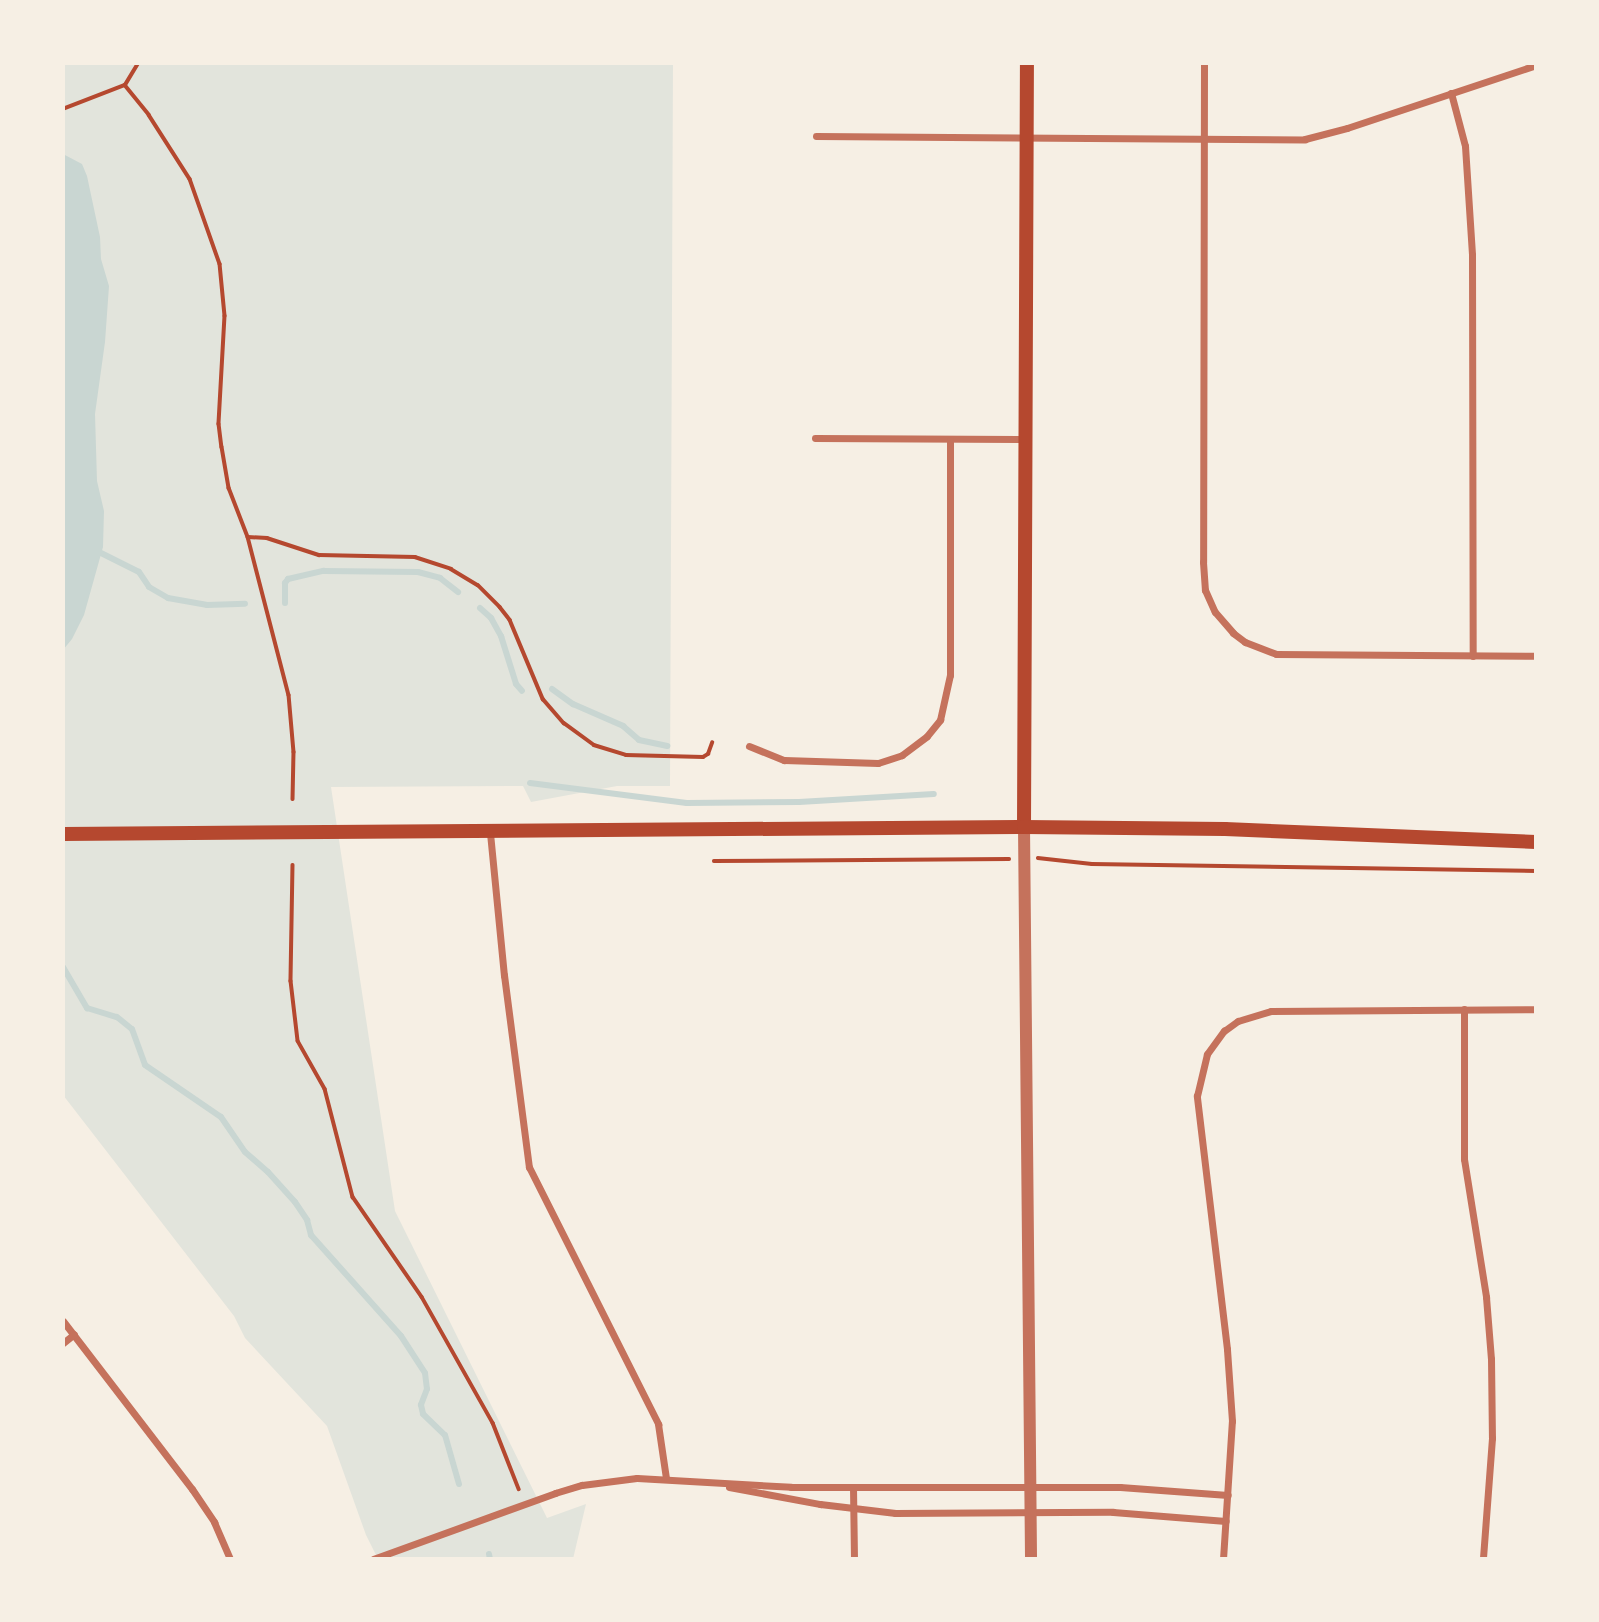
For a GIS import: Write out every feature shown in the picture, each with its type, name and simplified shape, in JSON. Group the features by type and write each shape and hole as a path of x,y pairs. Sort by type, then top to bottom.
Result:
{"main road":[{"path":"1024,827 1027,63"},
{"path":"63,834 490,833 1024,827 1225,829 1536,842"}],"street":[{"path":"1204,63 1203,562 1210,601 1233,633 1259,649 1276,653 1536,656"},
{"path":"816,136 1305,139 1536,65"},
{"path":"1451,93 1467,159 1472,256 1473,656"},
{"path":"815,438 1025,439"},
{"path":"748,746 784,760 878,763 902,755 926,736 940,720 950,675 950,440"},
{"path":"1024,827 1031,1559"},
{"path":"490,833 504,975 529,1167 658,1424 666,1478"},
{"path":"1464,1009 1464,1159 1486,1297 1491,1359 1492,1438 1483,1559"},
{"path":"1223,1559 1232,1455 1230,1387 1197,1096 1207,1054 1224,1031 1251,1015 1271,1010 1536,1009"},
{"path":"63,1321 192,1489 214,1522 230,1559"},
{"path":"63,1343 74,1334"},
{"path":"373,1559 582,1485 637,1478 853,1487 1120,1487 1228,1495"},
{"path":"704,1481 853,1509 895,1513 1161,1514 1226,1521"},
{"path":"853,1487 854,1559"}],"path":[{"path":"63,109 125,85 138,63"},
{"path":"125,85 164,136 190,179 214,241 223,286 225,316 219,424 229,488 248,537 289,695 294,752 293,799"},
{"path":"248,537 267,538 319,555 415,557 451,569 478,585 500,607 510,620 543,699 564,723 594,745 626,755 703,757 708,754 712,743"},
{"path":"714,861 995,861 1058,857 1092,864 1536,871"},
{"path":"293,865 291,981 298,1041 325,1089 354,1197 422,1297 493,1423 519,1489"}],"shaded area":[{"path":"63,63 673,63 670,786 617,786 531,802 523,786 331,787 395,1211 547,1518 586,1504 573,1559 378,1559 366,1535 327,1426 245,1338 234,1316 63,1095"},
{"path":"63,154 82,164 87,176 100,237 101,259 109,286 105,342 95,414 97,481 104,511 103,547 84,615 63,650"}],"waterway":[{"path":"101,553 139,572 149,587 168,598 207,605 245,604"},
{"path":"285,603 285,583 288,579 324,571 418,572 440,578 458,592"},
{"path":"480,608 491,618 501,636 516,684 522,691"},
{"path":"552,689 573,704 623,726 639,740 667,746"},
{"path":"530,783 687,803 799,802 934,794"},
{"path":"63,967 87,1008 117,1017 132,1029 145,1065 221,1117 245,1152 268,1172 295,1202 307,1220 311,1235 401,1336 425,1373 427,1389 421,1405 423,1414 445,1435 459,1484"},
{"path":"489,1554 490,1559"}]}
